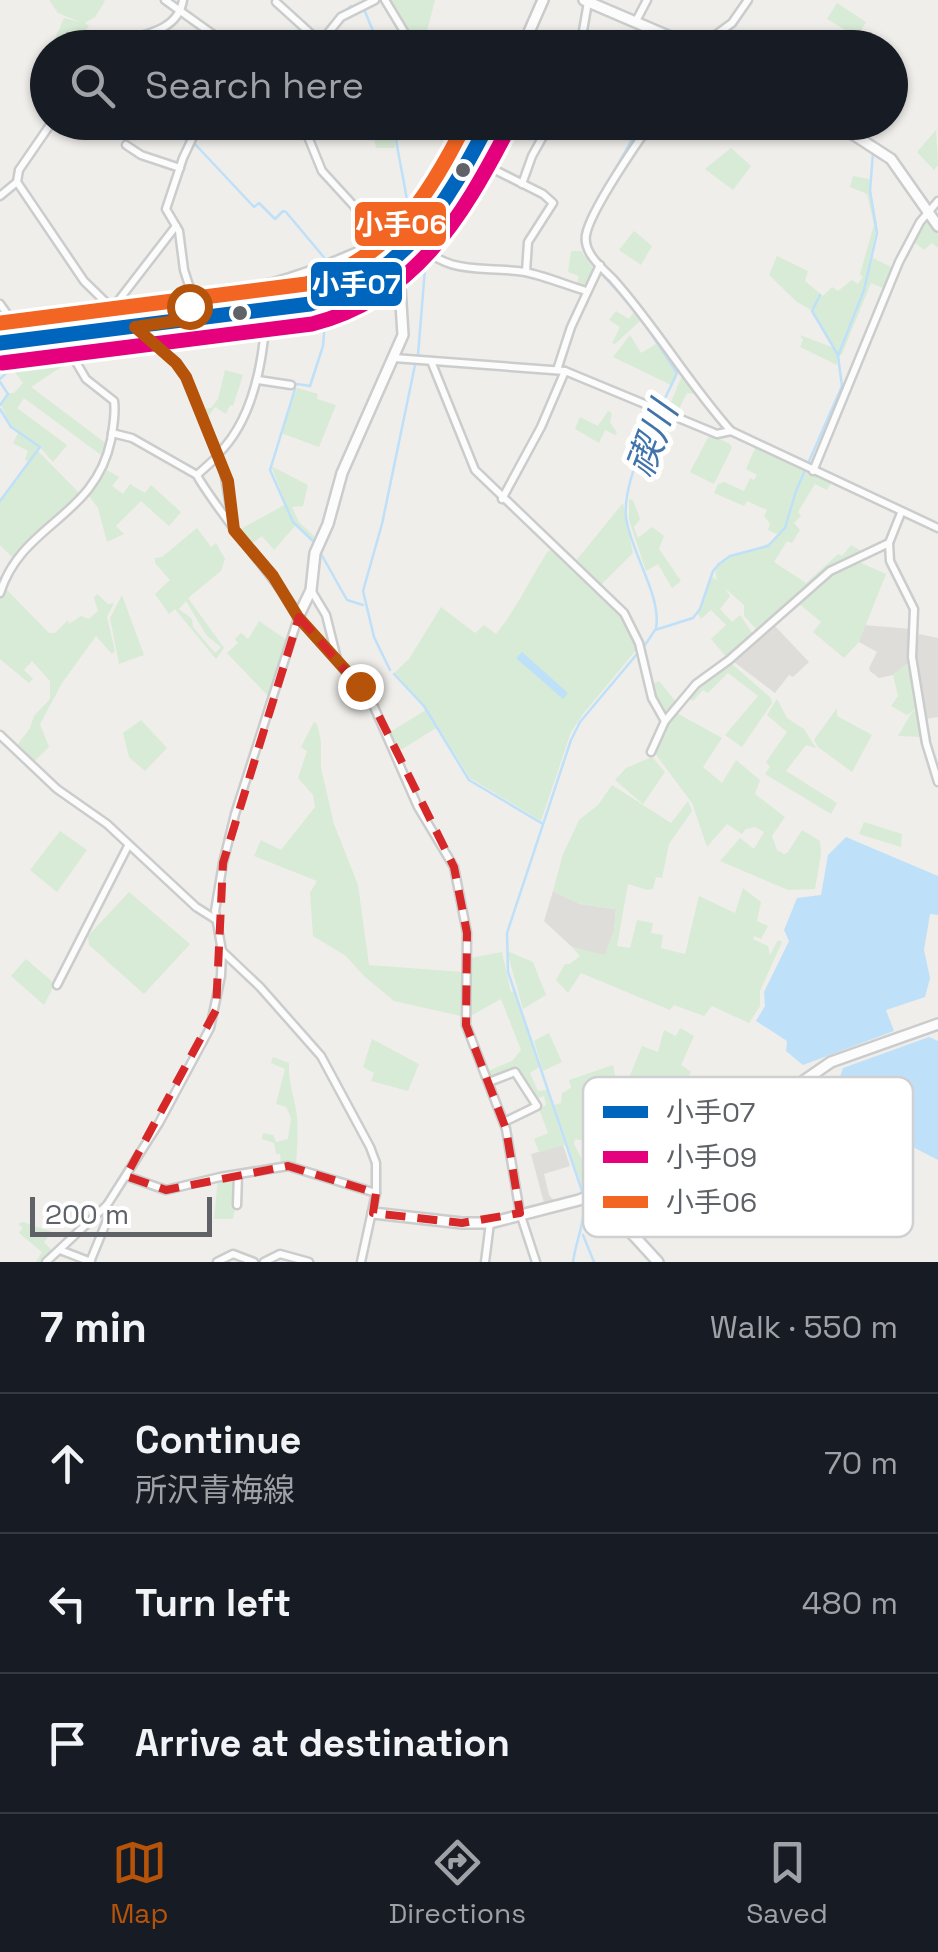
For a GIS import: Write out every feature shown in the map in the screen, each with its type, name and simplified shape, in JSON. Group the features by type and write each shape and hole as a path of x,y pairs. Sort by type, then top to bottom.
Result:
{"street":[{"path":"165,0 206,30"},
{"path":"158,30 181,13 183,0"},
{"path":"330,30 356,3 375,0"},
{"path":"385,0 403,30"},
{"path":"530,30 543,0"},
{"path":"636,21 647,0"},
{"path":"722,30 748,0"},
{"path":"276,1 304,30"},
{"path":"582,30 586,1 608,4 656,30"},
{"path":"40,140 19,170 18,182 78,274 183,372 228,481 234,530"},
{"path":"192,140 166,209 176,226 194,301"},
{"path":"309,140 322,171 354,206 375,243 398,256"},
{"path":"0,342 267,310 346,296 367,284 434,217 481,140"},
{"path":"522,184 541,140"},
{"path":"639,140 586,233 589,250 642,310 692,387 730,432 938,528"},
{"path":"862,140 891,159 938,226"},
{"path":"126,145 141,155 180,168"},
{"path":"472,158 553,203 528,242 526,272"},
{"path":"0,196 18,182"},
{"path":"808,470 899,262 938,202"},
{"path":"112,309 176,226"},
{"path":"412,242 451,266 526,272 586,290"},
{"path":"176,321 194,301 224,286 268,284 324,267 375,243"},
{"path":"46,1262 107,1205 158,1124 210,1028 219,991 222,951 215,919 217,892 235,814 299,616 311,590 316,553 342,473 404,335 398,256"},
{"path":"502,499 541,426 586,290 600,266"},
{"path":"197,474 218,455 237,426 258,380 268,284"},
{"path":"136,326 154,302 176,321"},
{"path":"0,304 25,338"},
{"path":"0,593 2,580 27,546 63,518 92,488 104,467 112,433 114,401 89,382 51,336"},
{"path":"394,358 561,371 720,434 730,432"},
{"path":"431,361 468,458 485,482 621,609 639,643 652,698 664,721"},
{"path":"258,380 291,386"},
{"path":"112,433 132,438 197,474 299,616 371,700 418,807 454,867 467,933 466,1025 504,1122 520,1213 536,1262"},
{"path":"901,513 889,543 892,568 914,609 912,657 926,743 938,782"},
{"path":"651,752 664,721 696,684 824,575 889,543"},
{"path":"311,590 326,615 338,660"},
{"path":"0,735 46,778 106,824 196,907 215,919"},
{"path":"58,985 128,846"},
{"path":"222,951 260,986 321,1056 374,1156 376,1193 360,1262"},
{"path":"808,1077 831,1062 938,1024"},
{"path":"489,1082 515,1072 538,1106 504,1122"},
{"path":"126,1176 166,1190 288,1166 376,1193"},
{"path":"237,1205 238,1174"},
{"path":"373,1214 490,1222 583,1197"},
{"path":"60,1249 90,1262 108,1218 107,1205"},
{"path":"485,1262 490,1222"},
{"path":"635,1237 658,1262"},
{"path":"218,1262 232,1254 254,1262"},
{"path":"264,1262 280,1254 309,1262"}],"highlighted area":[{"path":"299,617 371,700 454,867 467,933 466,1025 506,1129 520,1213 462,1223 373,1213 376,1193 288,1166 166,1190 126,1176 216,1010 223,863"}],"shaded area":[{"path":"773,624 809,662 793,677 789,675 775,693 734,662"},
{"path":"864,625 911,629 908,663 893,675 879,678 870,671 877,652 859,642"},
{"path":"919,634 938,638 938,717 926,719 915,654"},
{"path":"553,891 580,904 616,909 614,931 605,956 572,947 544,921"},
{"path":"563,1145 570,1166 544,1174 554,1201 544,1203 531,1154"}],"green space":[{"path":"49,0 105,1 95,17 85,23 89,26 86,30 59,30 64,18 80,22 58,13"},
{"path":"389,0 435,0 427,30 406,30"},
{"path":"837,3 866,22 861,30 845,30 827,19"},
{"path":"936,130 938,165 934,170 917,152"},
{"path":"374,140 395,140 395,148 376,148"},
{"path":"731,148 751,166 733,190 705,169"},
{"path":"853,176 869,179 877,225 865,282 873,258 893,268 883,288 871,283 837,365 800,347 800,335 834,348 813,311 797,302 769,275 777,256 808,271 805,281 823,296 832,287 838,291 852,280 858,284 874,225 867,194 850,187"},
{"path":"930,220 938,233 938,248 932,243 924,250 913,241 924,222"},
{"path":"634,231 652,246 641,265 619,250"},
{"path":"571,251 581,251 595,271 583,288 576,286 579,276 568,272"},
{"path":"616,311 629,319 634,312 641,320 615,344 612,343 620,327 609,320"},
{"path":"630,335 641,353 656,344 676,372 671,385 613,357"},
{"path":"39,342 46,360 62,350 72,360 31,387 108,445 105,458 24,398 17,408 67,445 53,462 37,444 38,451 81,495 14,559 0,545 0,502 29,463 25,459 28,451 13,443 18,433 34,442 11,426 1,405 23,383 11,367 32,348 30,344"},
{"path":"225,370 243,375 233,406 226,414 215,407 207,418 202,409 211,408 218,399"},
{"path":"682,376 694,394 687,393 677,413 668,409"},
{"path":"297,388 336,405 319,447 281,433"},
{"path":"608,411 612,413 610,422 615,435 605,430 599,443 575,429 580,417 598,426"},
{"path":"710,434 732,448 714,484 690,472"},
{"path":"756,446 805,472 797,488 806,472 832,482 827,490 815,484 794,523 800,530 792,543 787,541 774,562 806,583 851,545 863,552 758,631 744,616 744,605 725,588 730,596 720,609 732,622 740,615 753,634 727,658 711,639 726,625 711,610 701,619 698,614 712,577 717,580 715,571 722,562 771,542 780,535 786,525 779,535 768,530 770,524 764,516 767,510 747,501 744,506 714,493 718,484 724,482 744,491 750,478 754,480 757,475 746,469"},
{"path":"271,466 308,485 303,506 292,507 299,522 318,540 316,544 296,525 274,550 262,536 248,547 237,531 286,504"},
{"path":"107,470 119,477 112,486 123,494 130,484 145,493 151,485 181,512 169,526 141,501 116,526 124,534 107,542 98,508 89,496"},
{"path":"629,499 633,500 640,519 634,527 638,538 652,527 664,536 659,549 681,581 672,588 658,564 646,571 629,520"},
{"path":"623,503 633,553 600,586 575,562"},
{"path":"197,528 211,547 216,543 225,559 221,571 188,598 224,648 216,659 175,609 169,614 155,594 170,580 155,563 155,558 162,557","holes":["186,601 207,636 221,647 215,653 193,627 192,619 179,609"]},
{"path":"552,550 615,608 637,649 571,732 541,821 470,778 425,706 394,673 409,659 441,607 475,633 484,625 496,634"},
{"path":"857,561 886,574 859,642 844,658 813,632 821,622 797,602 827,576"},
{"path":"5,588 49,633 55,633 68,620 69,624 81,616 89,619 98,611 94,598 97,594 108,604 114,603 107,617 115,651 112,654 96,636 62,683 40,724 49,747 33,763 16,747 34,716 50,699 50,681 32,661 24,670 33,679 29,683 0,659 0,597"},
{"path":"122,595 144,655 119,664 110,618"},
{"path":"259,621 288,641 269,697 227,653 238,643 235,639 241,633 248,639"},
{"path":"908,663 918,707 907,715 891,706 898,696 893,675"},
{"path":"732,664 772,703 742,747 725,735 758,696 728,673 708,693 703,690 693,701 687,697"},
{"path":"659,681 677,703 665,715 656,703 651,685"},
{"path":"777,699 787,718 804,729 816,748 806,745 786,771 837,803 831,814 765,774 770,767 766,762 787,732 767,715"},
{"path":"837,708 837,716 872,735 852,772 814,740"},
{"path":"426,710 436,728 396,753 387,734"},
{"path":"919,710 922,737 898,736 912,712"},
{"path":"675,712 722,738 703,767 722,783 736,760 760,780 755,794 785,817 772,836 777,850 788,852 802,830 820,841 815,889 788,890 720,861 740,838 754,849 764,832 755,827 742,834 727,824 707,847 692,803 654,752 664,726"},
{"path":"141,720 167,748 145,771 129,757 123,733"},
{"path":"314,722 321,741 321,768 334,824 358,885 369,965 463,972 465,1017 394,1001 346,956 313,936 310,893 317,881 254,856 261,840 281,850 315,807 313,795 298,778 307,751 301,747"},
{"path":"652,757 665,772 643,804 615,780 626,768"},
{"path":"612,785 671,823 688,801 692,811 669,844 662,878 656,877 653,889 628,884 617,946 630,948 637,920 653,923 651,933 663,935 661,948 685,954 699,896 735,913 743,888 761,902 757,921 768,926 761,939 753,939 768,946 770,955 778,940 782,942 760,991 760,1006 749,1023 712,1006 704,1016 674,1005 670,1010 581,973 568,993 556,980 565,964 580,956 572,947 605,955 614,931 616,909 580,904 553,891 563,854 579,820 598,805"},
{"path":"864,822 902,834 901,847 859,834"},
{"path":"60,831 87,850 57,892 30,870"},
{"path":"129,892 190,944 144,994 89,945 88,936"},
{"path":"507,951 533,962 546,995 523,1009"},
{"path":"502,952 511,992 514,991 539,1067 530,1073 538,1091 547,1090 565,1145 539,1152 534,1139 548,1133 539,1109 546,1105 544,1096 535,1099 517,1071 493,1079 486,1072 512,1061 521,1050 501,999 467,1018 470,958"},
{"path":"26,959 55,984 44,1005 11,976"},
{"path":"680,1028 694,1036 681,1065 691,1072 688,1077 629,1077 642,1046 658,1052 664,1030 676,1036"},
{"path":"549,1033 562,1062 543,1071 534,1041"},
{"path":"372,1039 419,1064 408,1091 371,1081 374,1073 363,1067"},
{"path":"273,1057 289,1063 297,1124 296,1166 281,1164 274,1143 262,1139 263,1133 273,1135 276,1142 288,1139 291,1118 286,1107 276,1104 285,1069 271,1063"},
{"path":"613,1065 615,1077 583,1077 583,1141 575,1139 574,1144 583,1161 583,1190 554,1105 561,1103 562,1093 571,1088 569,1080"},
{"path":"233,1177 233,1219 214,1219 218,1179"},
{"path":"23,1222 52,1232 44,1242 53,1252 44,1262 36,1262 42,1252 19,1233 23,1228 18,1224"}],"water":[{"path":"522,652 568,693 563,699 516,658"},
{"path":"846,837 938,876 938,915 930,914 924,950 930,978 925,997 886,1010 894,1031 803,1065 786,1051 787,1041 756,1021 765,1006 764,992 789,941 784,930 797,898 821,895 828,855"},
{"path":"929,1037 938,1041 938,1160 913,1147 913,1077 840,1077 843,1068"}],"waterway":[{"name":"禊川","path":"715,30 728,22 743,0"},
{"path":"326,30 351,6"},
{"path":"364,9 373,30"},
{"path":"397,140 408,209 408,239"},
{"name":"禊川","path":"612,175 632,140"},
{"path":"194,143 254,207 259,203 275,219 286,212 327,261"},
{"path":"645,645 655,630 693,618 719,564 730,556 768,546 785,528 796,491 842,386 838,356 864,290 877,233 870,191 873,152"},
{"name":"禊川","path":"589,217 582,243 595,267"},
{"path":"413,245 426,256 418,355"},
{"path":"333,267 340,283 336,294"},
{"name":"禊川","path":"601,273 638,314 677,373 644,444 626,501 629,530 654,602 656,628"},
{"path":"820,295 812,311 838,355"},
{"path":"297,384 310,386 332,306"},
{"path":"0,379 32,347 29,344"},
{"path":"390,670 374,637 363,591 382,524 415,365"},
{"path":"0,382 8,394 0,405"},
{"path":"295,389 270,470 293,522 315,543"},
{"path":"0,409 11,427 40,447 0,501"},
{"path":"320,552 347,600 363,605"},
{"path":"583,1194 508,972 507,933 571,740 580,722 637,654"},
{"path":"394,674 424,706 469,780 543,824"},
{"path":"573,1262 583,1218"},
{"path":"584,1237 594,1262"}],"transit line":[{"name":"小手06","path":"0,323 306,284 335,273 361,259 403,222 456,140"},
{"name":"小手07","path":"0,343 310,304 343,292 372,276 419,234 456,182 479,140"},
{"name":"小手09","path":"2,363 312,324 348,312 406,275 430,251 471,195 502,140"}],"route":[{"path":"189,306 176,321 135,327 186,377 228,481 234,530 273,576 298,617 360,686"}]}
